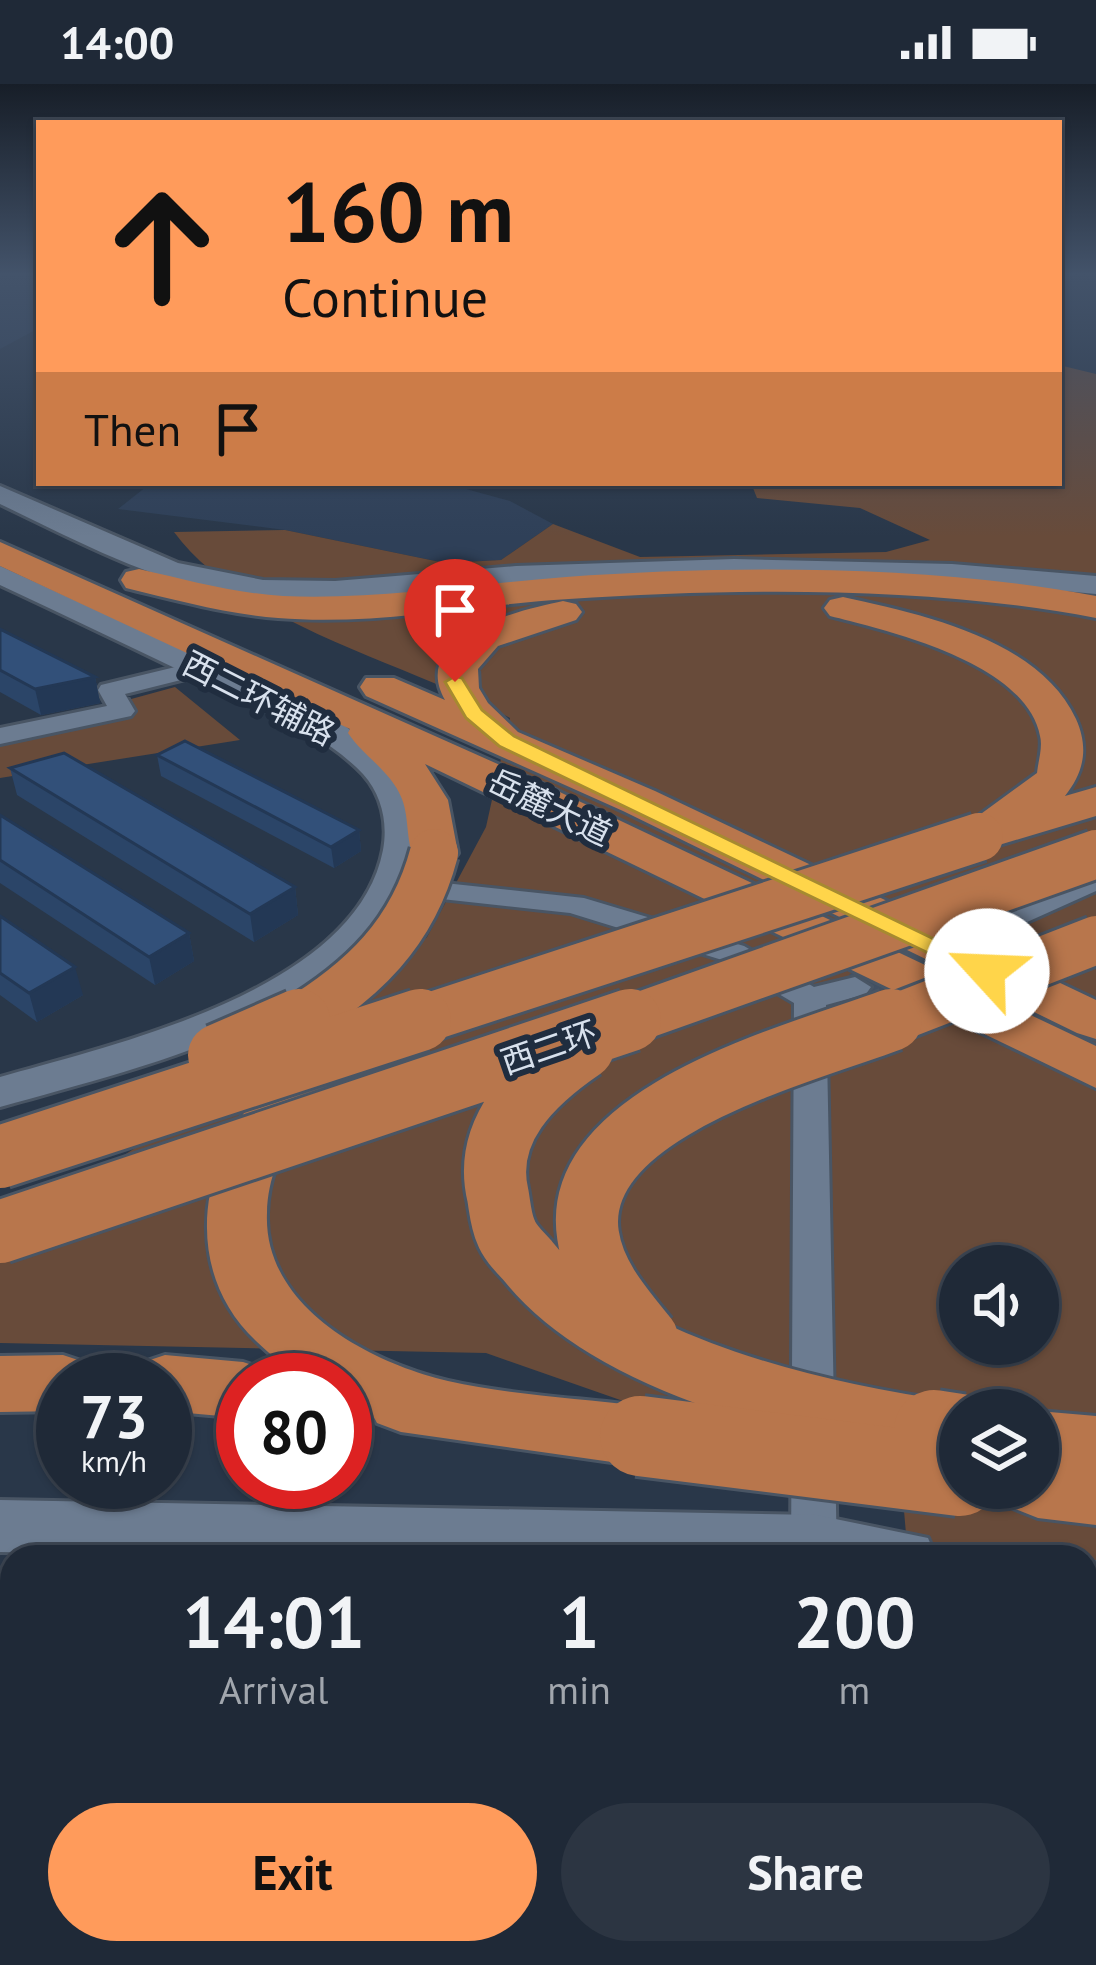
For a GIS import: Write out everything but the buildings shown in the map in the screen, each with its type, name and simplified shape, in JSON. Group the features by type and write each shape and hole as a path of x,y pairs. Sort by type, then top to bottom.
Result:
{"highway":[{"name":"岳麓大道","path":"0,518 507,741 1096,1022"},
{"name":"岳麓大道","path":"0,553 323,701 1096,1069"},
{"path":"139,580 234,602 330,608 549,590 736,582 1096,597"},
{"path":"1008,590 1096,607"},
{"path":"507,741 461,698 456,667 476,642 492,632 542,616 635,602 767,600 903,619 982,646 1025,673 1053,698 1068,728 1070,743 1060,773 1044,792 979,837"},
{"path":"0,1125 229,1052 328,1000 364,974 404,932 422,898 434,853 431,808 408,768 323,701"},
{"path":"0,1157 1096,801"},
{"name":"西二环","path":"0,1232 629,1020 1096,854"},
{"path":"665,1357 619,1308 597,1273 587,1241 586,1198 605,1159 619,1144 653,1117 694,1096 1096,940"},
{"path":"629,1020 560,1063 518,1104 493,1160 492,1191 499,1220 521,1257 557,1298 608,1330 665,1357 831,1409 939,1430"},
{"path":"399,1028 314,1075 291,1096 243,1159 234,1199 236,1239 245,1274 266,1310 301,1341 341,1368 438,1406"},
{"path":"0,1384 36,1383"},
{"path":"372,1401 939,1473"},
{"path":"1059,1443 1096,1446"},
{"path":"1059,1489 1096,1493"}],"street":[{"path":"0,494 175,574 279,590 676,567 850,569 1096,585"},
{"name":"西二环辅路","path":"0,574 323,726 370,759 401,805 404,844 393,887 364,928 323,966 257,1002 131,1052 0,1092"},
{"path":"0,736 122,711 110,690 200,668"},
{"path":"965,938 1096,880"},
{"path":"393,887 573,904 734,953 810,999 854,987"},
{"path":"810,999 815,1545"},
{"path":"0,1526 673,1545"}],"shaded area":[{"path":"1062,366 1096,374 1096,1545 907,1545 903,1499 486,1353 0,1343 0,1236 350,1008 427,937 486,827 510,718 284,617 241,593 174,532 285,530 445,563 501,560 553,524 640,557 886,552 930,540 860,508 757,498 752,486 1062,486"},
{"path":"147,486 455,486 510,501 553,524 501,560 445,563 285,530 118,509"},
{"path":"175,687 240,740 0,778 0,735"}],"tunnel":[{"path":"855,987 963,939"}],"route":[{"path":"455,682 473,714 507,741 987,971"}]}
